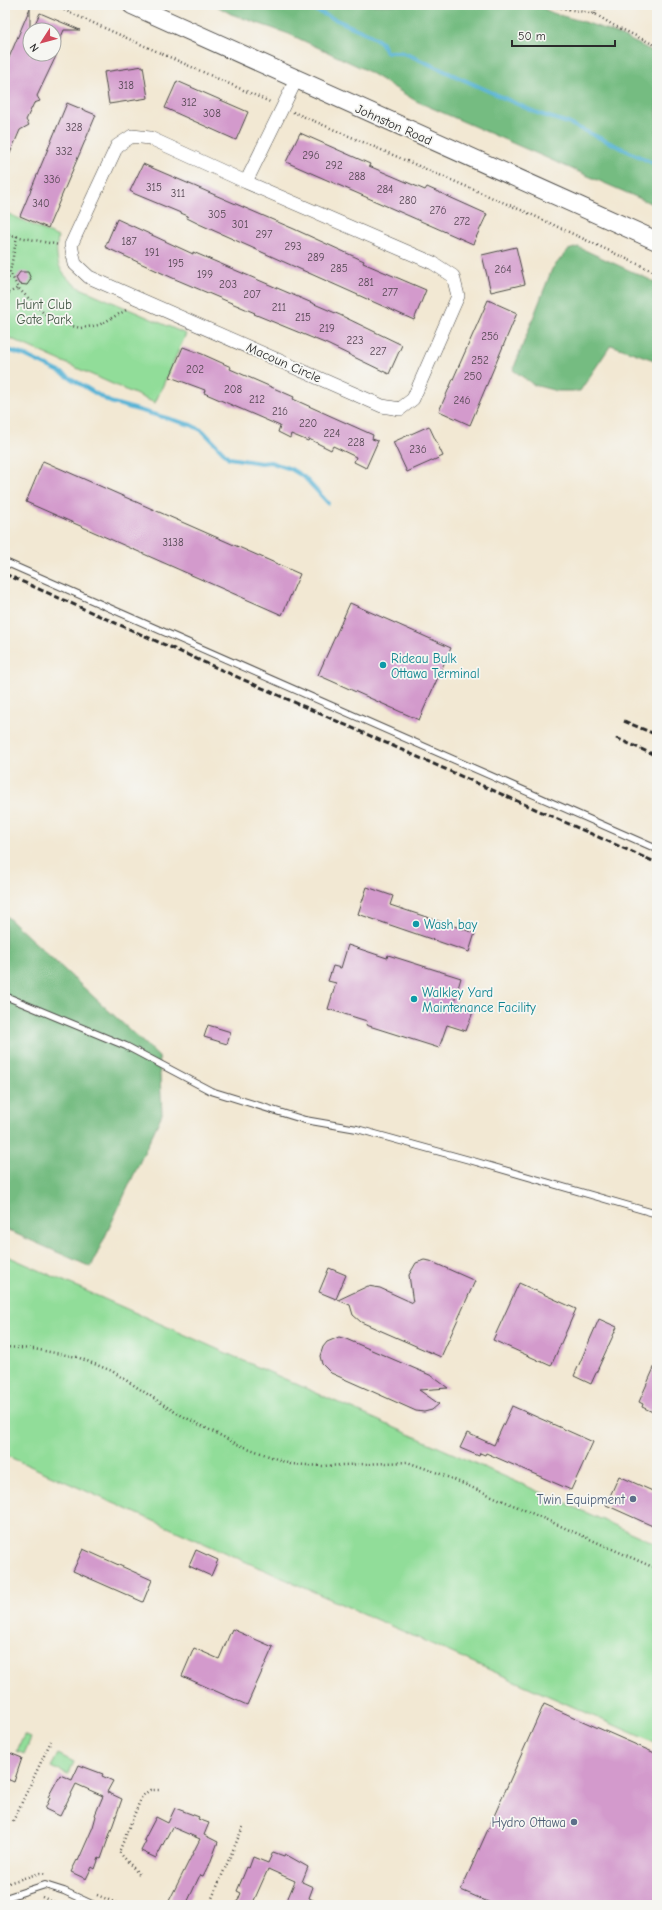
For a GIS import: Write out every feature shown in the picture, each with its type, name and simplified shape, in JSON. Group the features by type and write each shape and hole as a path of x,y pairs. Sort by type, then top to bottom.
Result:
{"street":[{"name":"Johnston Road","path":"132,5 657,241"},
{"path":"246,182 296,80"},
{"name":"Macoun Circle","path":"132,136 150,138 246,182 433,263 452,276 458,296 413,399 400,409 382,406 196,323 140,300 89,277 75,264 71,245 117,146 132,136"}],"lane":[{"path":"5,562 657,849"},
{"path":"5,996 126,1046 211,1091 305,1120 357,1129 657,1214"},
{"path":"5,1898 45,1885 64,1891 94,1905"}],"path":[{"path":"53,5 528,213 657,273"},
{"path":"545,5 595,14 613,25 657,46"},
{"path":"568,9 578,5"},
{"path":"595,14 596,5"},
{"path":"5,234 60,245 71,245"},
{"path":"17,236 10,272 18,288 53,322 81,328 99,325 133,306 140,300"},
{"path":"5,280 12,276"},
{"path":"5,295 18,288"},
{"path":"5,1347 34,1348 77,1357 112,1371 175,1412 237,1444 290,1464 323,1466 406,1462 438,1473 657,1568"},
{"path":"13,1821 51,1741"},
{"path":"140,1874 120,1852 142,1796 150,1790 161,1790"},
{"path":"209,1905 243,1827"},
{"path":"37,1898 42,1897 61,1905"}],"green space":[{"path":"215,5 538,5 553,13 610,31 657,54 657,206 416,101 364,69 289,34 231,14"},
{"name":"Hunt Club Gate Park","path":"5,212 58,237 57,253 60,267 67,278 80,288 186,334 155,403 5,336"},
{"path":"578,247 657,283 657,361 611,345 580,391 557,391 534,385 513,370 552,269 568,250"},
{"path":"5,915 159,1057 162,1114 91,1267 5,1229"},
{"path":"5,1255 657,1544 657,1744 5,1455"},
{"path":"24,1735 31,1738 24,1754 17,1751"},
{"path":"58,1754 74,1762 68,1775 51,1767"}],"building":[{"path":"30,8 30,22 24,22"},
{"path":"40,13 61,22 36,22"},
{"path":"62,22 80,30 64,30 62,35"},
{"path":"22,27 22,62 53,62 37,96 40,101 34,103 26,120 29,125 20,130 5,165 5,59 8,60"},
{"path":"143,66 148,98 109,104 104,72"},
{"path":"177,81 248,112 236,140 165,108"},
{"path":"67,103 96,115 48,228 20,216"},
{"path":"300,133 370,164 369,166 425,190 427,187 487,214 473,244 286,162"},
{"path":"143,164 294,229 364,261 363,263 426,290 414,320 199,224 187,218 188,216 135,194 130,191"},
{"path":"117,219 193,254 193,252 340,315 402,345 389,374 327,344 254,314 255,313 105,247"},
{"path":"516,247 525,284 491,292 482,255"},
{"path":"20,272 28,272 31,279 27,285 19,284 16,278"},
{"path":"488,300 517,313 470,425 439,411"},
{"path":"183,347 231,367 230,369 294,397 293,399 373,435 372,439 378,441 366,468 354,462 356,457 333,446 331,450 309,439 308,441 291,434 290,438 278,432 280,426 204,393 205,390 170,377"},
{"path":"429,426 443,456 407,472 393,442"},
{"path":"43,461 300,574 282,615 26,502"},
{"name":"Rideau Bulk Ottawa Terminal","path":"350,603 451,648 419,720 318,675"},
{"name":"Wash bay","path":"367,887 393,896 390,905 475,933 469,952 358,914"},
{"name":"Walkley Yard Maintenance Facility","path":"348,945 387,958 388,955 461,978 454,1002 474,1009 466,1031 447,1025 439,1048 366,1025 367,1021 328,1009 336,983 328,981 333,966 341,968"},
{"path":"208,1025 231,1032 227,1044 204,1037"},
{"path":"424,1260 430,1261 475,1281 441,1357 361,1322 353,1315 350,1305 338,1300 368,1286 380,1288 413,1303 409,1275 416,1263"},
{"path":"329,1268 346,1275 336,1299 319,1292"},
{"path":"519,1283 576,1309 551,1366 493,1340"},
{"path":"599,1319 617,1327 591,1384 574,1376"},
{"path":"339,1337 432,1376 448,1388 419,1390 439,1404 432,1410 424,1412 416,1411 331,1373 322,1364 320,1356 323,1347 327,1342"},
{"path":"657,1361 657,1414 642,1407 643,1404 639,1402"},
{"path":"512,1406 593,1442 571,1490 486,1453 485,1455 480,1453 479,1456 460,1448 467,1433 494,1445"},
{"name":"Twin Equipment","path":"619,1476 657,1493 657,1528 606,1505"},
{"path":"83,1549 152,1580 143,1602 73,1571"},
{"path":"196,1550 218,1560 211,1576 189,1566"},
{"path":"232,1629 273,1647 247,1705 182,1676 194,1648 219,1659"},
{"name":"Hydro Ottawa","path":"544,1704 657,1754 657,1905 495,1905 461,1890"},
{"path":"5,1751 22,1758 14,1782 5,1778"},
{"path":"79,1765 103,1774 102,1776 113,1781 107,1792 122,1799 101,1859 99,1858 95,1869 92,1867 86,1879 71,1872 77,1860 78,1861 93,1827 95,1815 103,1796 76,1784 60,1816 45,1809 50,1798 48,1797 60,1775 72,1780"},
{"path":"175,1808 199,1817 198,1819 209,1823 204,1835 218,1842 209,1866 203,1876 200,1875 186,1905 167,1905 200,1839 172,1827 156,1858 141,1851 146,1841 144,1840 156,1817 168,1823"},
{"path":"273,1852 284,1856 285,1854 308,1867 302,1882 313,1887 309,1898 323,1905 285,1905 295,1881 268,1869 252,1905 236,1905 241,1893 237,1891 253,1857 268,1863"}],"waterway":[{"path":"303,5 368,34 381,42 386,52 399,52 409,55 537,113 568,123 657,165"},
{"path":"5,349 24,355 62,373 110,402 191,425 203,431 229,458 261,463 270,462 291,469 304,477 328,503"}],"railway":[{"path":"5,574 657,863"},
{"path":"624,721 657,735"},
{"path":"616,738 657,756"}],"place":[{"name":"Rideau Bulk Ottawa Terminal","path":"383,665"},
{"name":"Wash bay","path":"416,924"},
{"name":"Walkley Yard Maintenance Facility","path":"414,999"},
{"name":"Twin Equipment","path":"633,1499"},
{"name":"Hydro Ottawa","path":"574,1822"}]}
